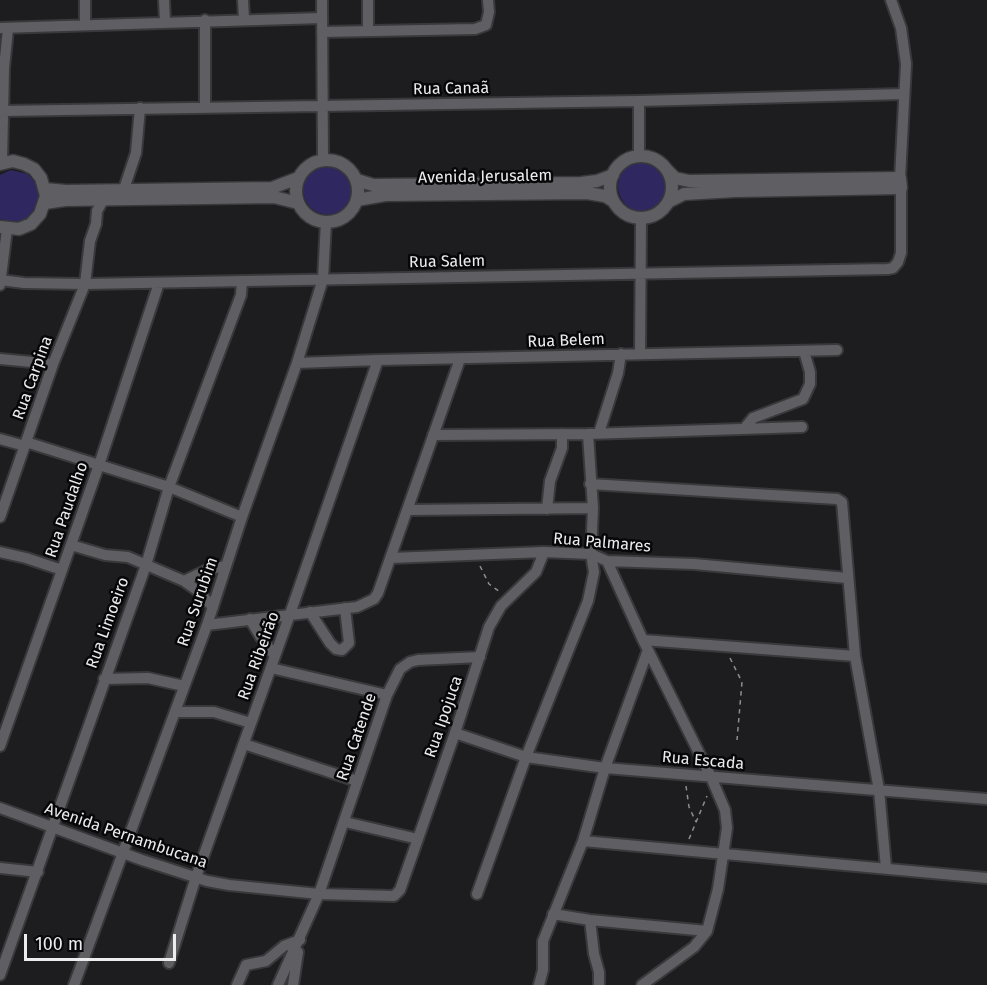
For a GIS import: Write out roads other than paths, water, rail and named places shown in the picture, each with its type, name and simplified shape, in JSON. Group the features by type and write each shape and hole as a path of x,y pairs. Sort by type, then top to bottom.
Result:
{"street":[{"path":"85,0 85,25"},
{"path":"164,0 165,21"},
{"path":"243,0 244,19"},
{"path":"322,0 323,159"},
{"path":"368,0 368,31"},
{"path":"322,32 481,28 488,20 488,0"},
{"path":"891,0 902,28 905,49 900,183"},
{"path":"1,282 3,228 20,229 31,224 40,214 45,202 45,189 34,169 13,161 1,163 4,28 165,21 322,18"},
{"path":"205,20 205,107"},
{"name":"Rua Canaã","path":"2,111 903,94"},
{"path":"639,100 639,155 655,159 675,178 689,181 900,183"},
{"path":"122,195 136,153 140,108"},
{"name":"Avenida Jerusalem","path":"357,180 367,184 434,189 534,188 597,181 613,175 621,162 639,155"},
{"path":"323,159 333,159 343,163 352,170 357,180 359,190 357,200 345,217 336,221 326,222 309,216 298,203 296,192 298,178 306,167 323,159"},
{"path":"667,170 672,185 668,202"},
{"path":"613,175 610,192 613,201"},
{"path":"45,189 122,195 222,193 272,188 298,178"},
{"path":"640,354 641,219 658,213 668,202 684,194 900,183"},
{"name":"Rua Salem","path":"1,282 159,283 639,275 893,268 901,253 900,183"},
{"name":"Avenida Jerusalem","path":"534,188 604,196 613,201 625,214 641,219"},
{"name":"Avenida Jerusalem","path":"357,200 375,195 434,189"},
{"path":"222,193 274,197 298,203"},
{"path":"45,202 103,200 122,195"},
{"name":"Rua Carpina","path":"0,516 53,364 85,284 90,241 96,224 97,211 103,200"},
{"name":"Rua Surubim","path":"74,985 207,625 242,517 297,363 323,279 326,222"},
{"name":"Rua Limoeiro","path":"0,975 146,565 169,487 241,295 242,281"},
{"name":"Rua Paudalho","path":"0,746 99,465 159,283"},
{"path":"744,429 753,418 803,399 810,384 810,372 804,351"},
{"name":"Rua Belem","path":"297,363 837,351"},
{"path":"477,894 526,757 588,600 594,572 591,554 590,484 594,433 618,373 621,354"},
{"path":"0,358 53,364"},
{"path":"207,625 357,607 374,599 391,558 460,359"},
{"name":"Rua Ribeirão","path":"169,963 196,878 378,360"},
{"path":"433,435 802,427"},
{"path":"547,509 550,480 562,448 561,434"},
{"path":"0,440 25,444 169,487 242,517"},
{"path":"590,484 837,499 842,502 855,656 879,790 886,868"},
{"path":"408,510 592,508"},
{"path":"70,545 105,555 128,557 184,581 198,591 213,607"},
{"path":"0,552 62,570"},
{"name":"Rua Palmares","path":"391,558 544,552 591,554 607,561 694,564 847,578"},
{"name":"Rua Ipojuca","path":"388,897 394,896 400,890 489,627 507,598 536,572 544,552"},
{"path":"607,561 645,645 712,779 725,810 727,828 718,889 707,931 694,947 642,985"},
{"path":"184,581 209,569 226,566"},
{"path":"310,612 330,644 342,650 350,643 345,608"},
{"path":"250,619 275,656"},
{"path":"645,645 724,646 855,656"},
{"path":"539,985 543,970 543,941 583,841 645,645"},
{"name":"Rua Catende","path":"300,940 345,822 387,695 400,669 410,662 480,657"},
{"path":"271,668 387,695"},
{"path":"104,678 148,678 184,686"},
{"path":"175,712 214,711 251,723"},
{"name":"Rua Escada","path":"455,733 526,757 605,768 712,779 987,799"},
{"path":"244,744 357,781"},
{"name":"Avenida Pernambucana","path":"0,808 196,878 229,885 319,894 388,897"},
{"path":"345,822 418,839"},
{"path":"583,841 987,878"},
{"path":"0,868 38,872"},
{"path":"553,914 590,920 707,931"},
{"path":"590,920 599,985"},
{"path":"237,985 246,966 266,961 284,946 300,940"},
{"path":"278,985 300,940"},
{"path":"293,985 300,940"}]}
